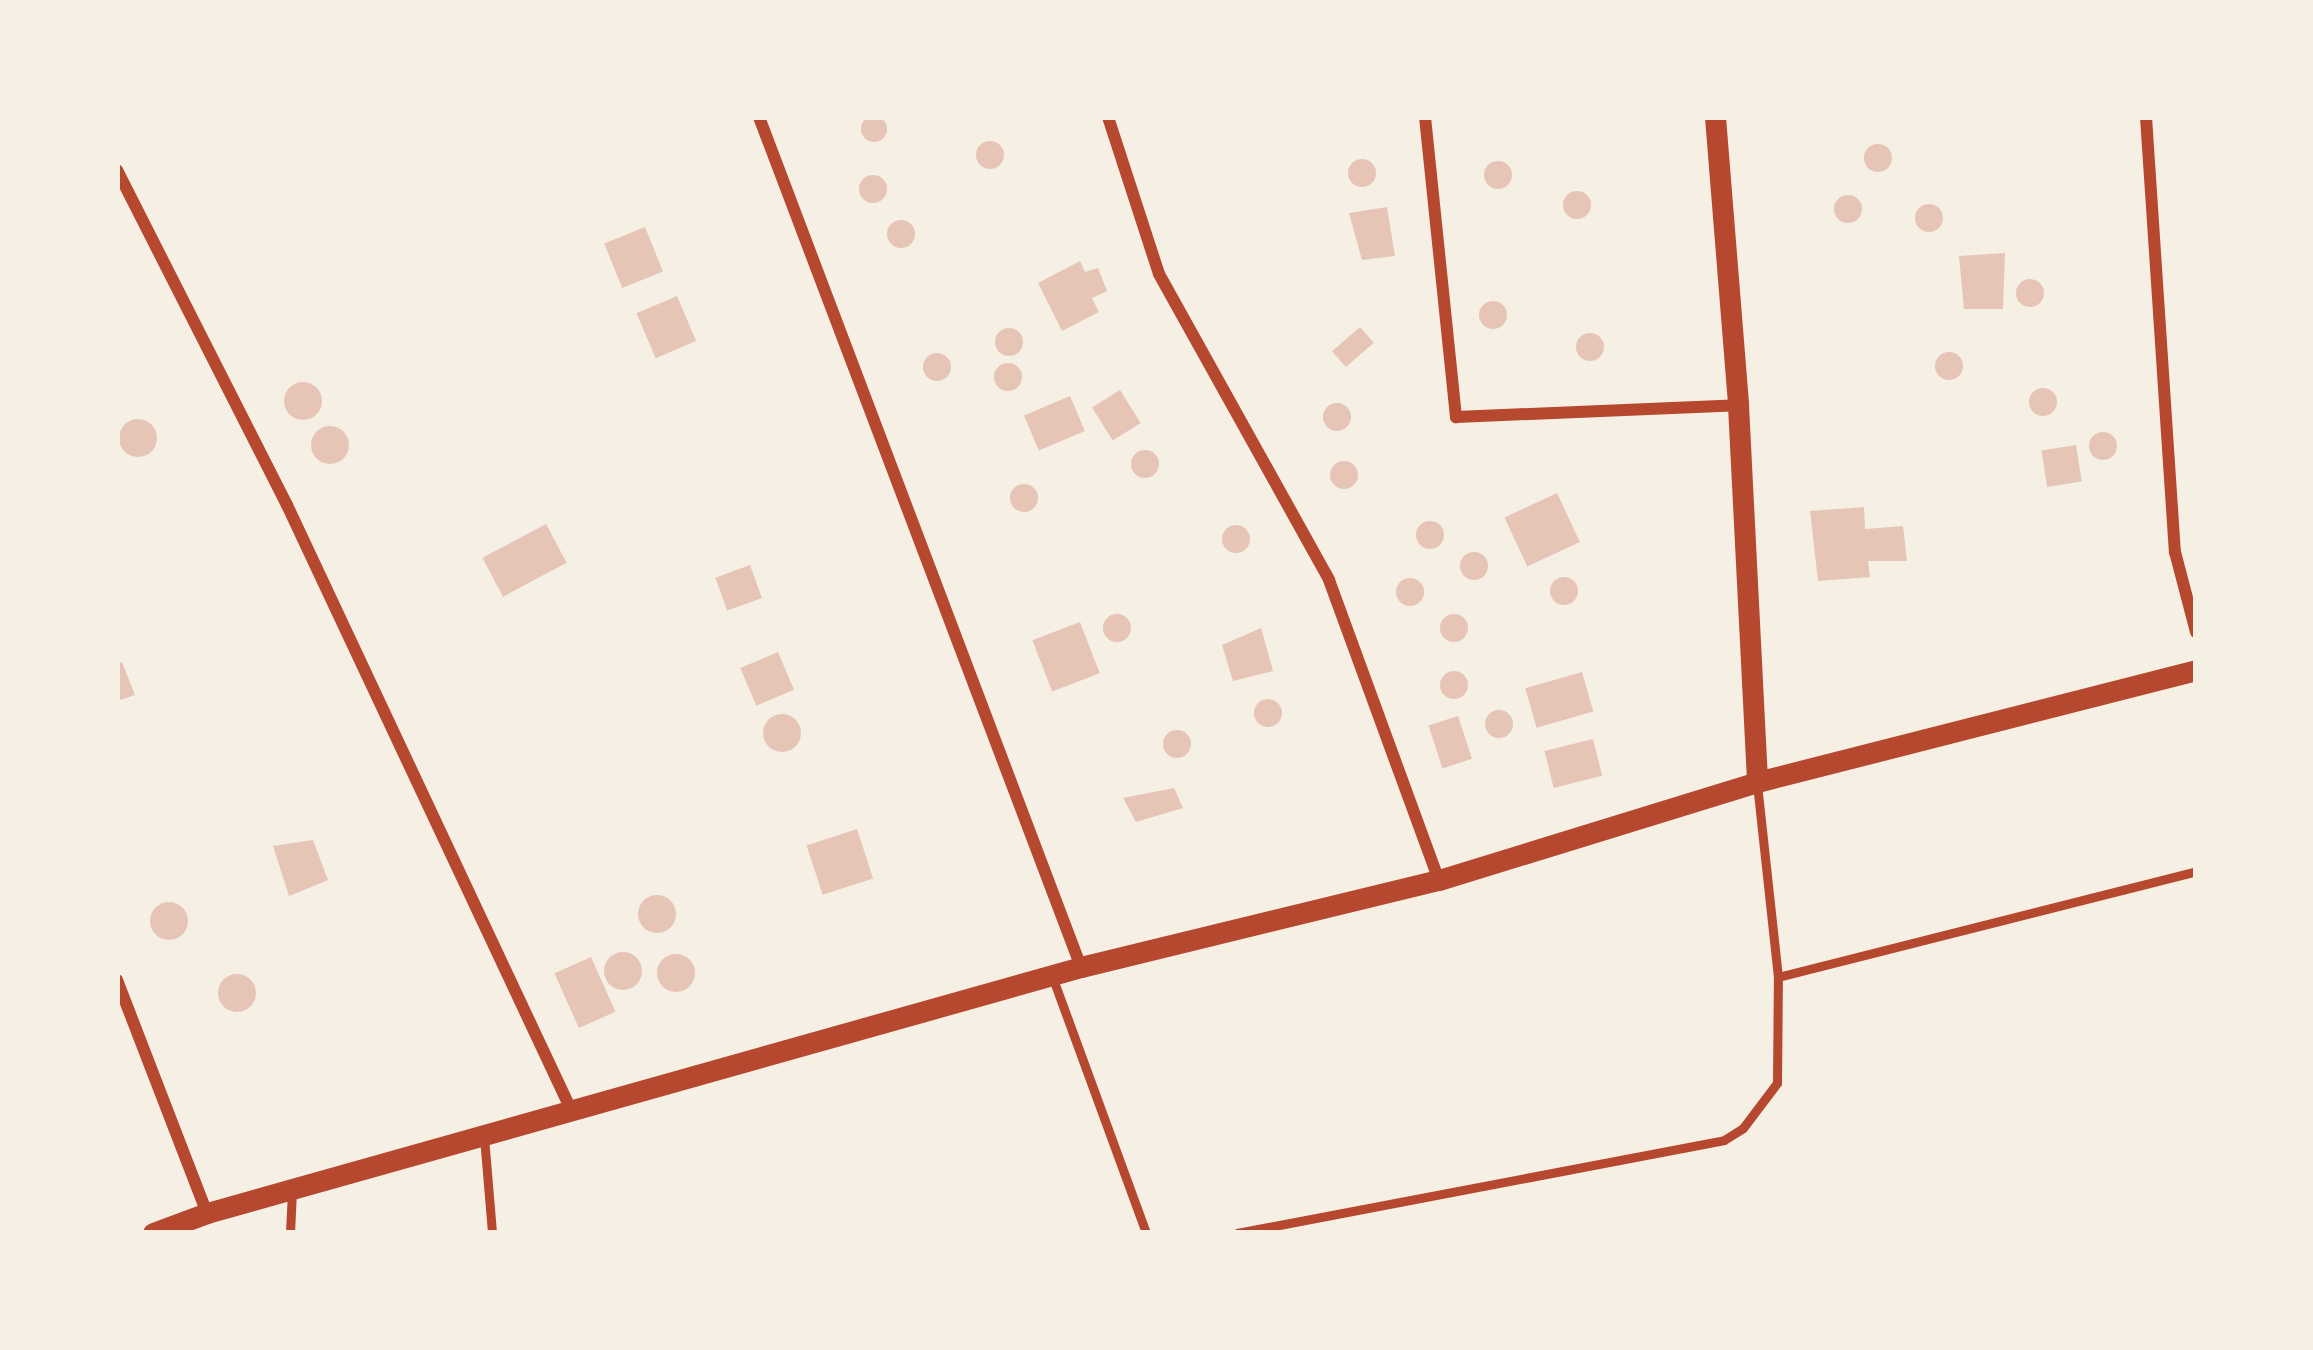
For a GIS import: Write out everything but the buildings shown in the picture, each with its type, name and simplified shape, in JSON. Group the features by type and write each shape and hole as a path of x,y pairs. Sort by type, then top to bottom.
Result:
{"street":[{"path":"760,117 1081,968"},
{"path":"1108,117 1159,274 1329,580 1439,880"},
{"path":"1425,117 1456,416 1738,405"},
{"path":"1715,117 1738,405 1757,782"},
{"path":"2146,117 2175,552 2196,632"},
{"path":"117,170 287,505 573,1114"},
{"path":"153,1233 207,1213 1081,968 1439,880 1757,782 2196,670"},
{"path":"117,980 207,1213"}],"lane":[{"path":"1237,1233 1724,1140 1753,1120 1777,1083 1778,977 1757,782"},
{"path":"1778,977 2196,871"},
{"path":"1052,976 1146,1233"},
{"path":"484,1137 492,1233"},
{"path":"290,1233 292,1189"}]}
